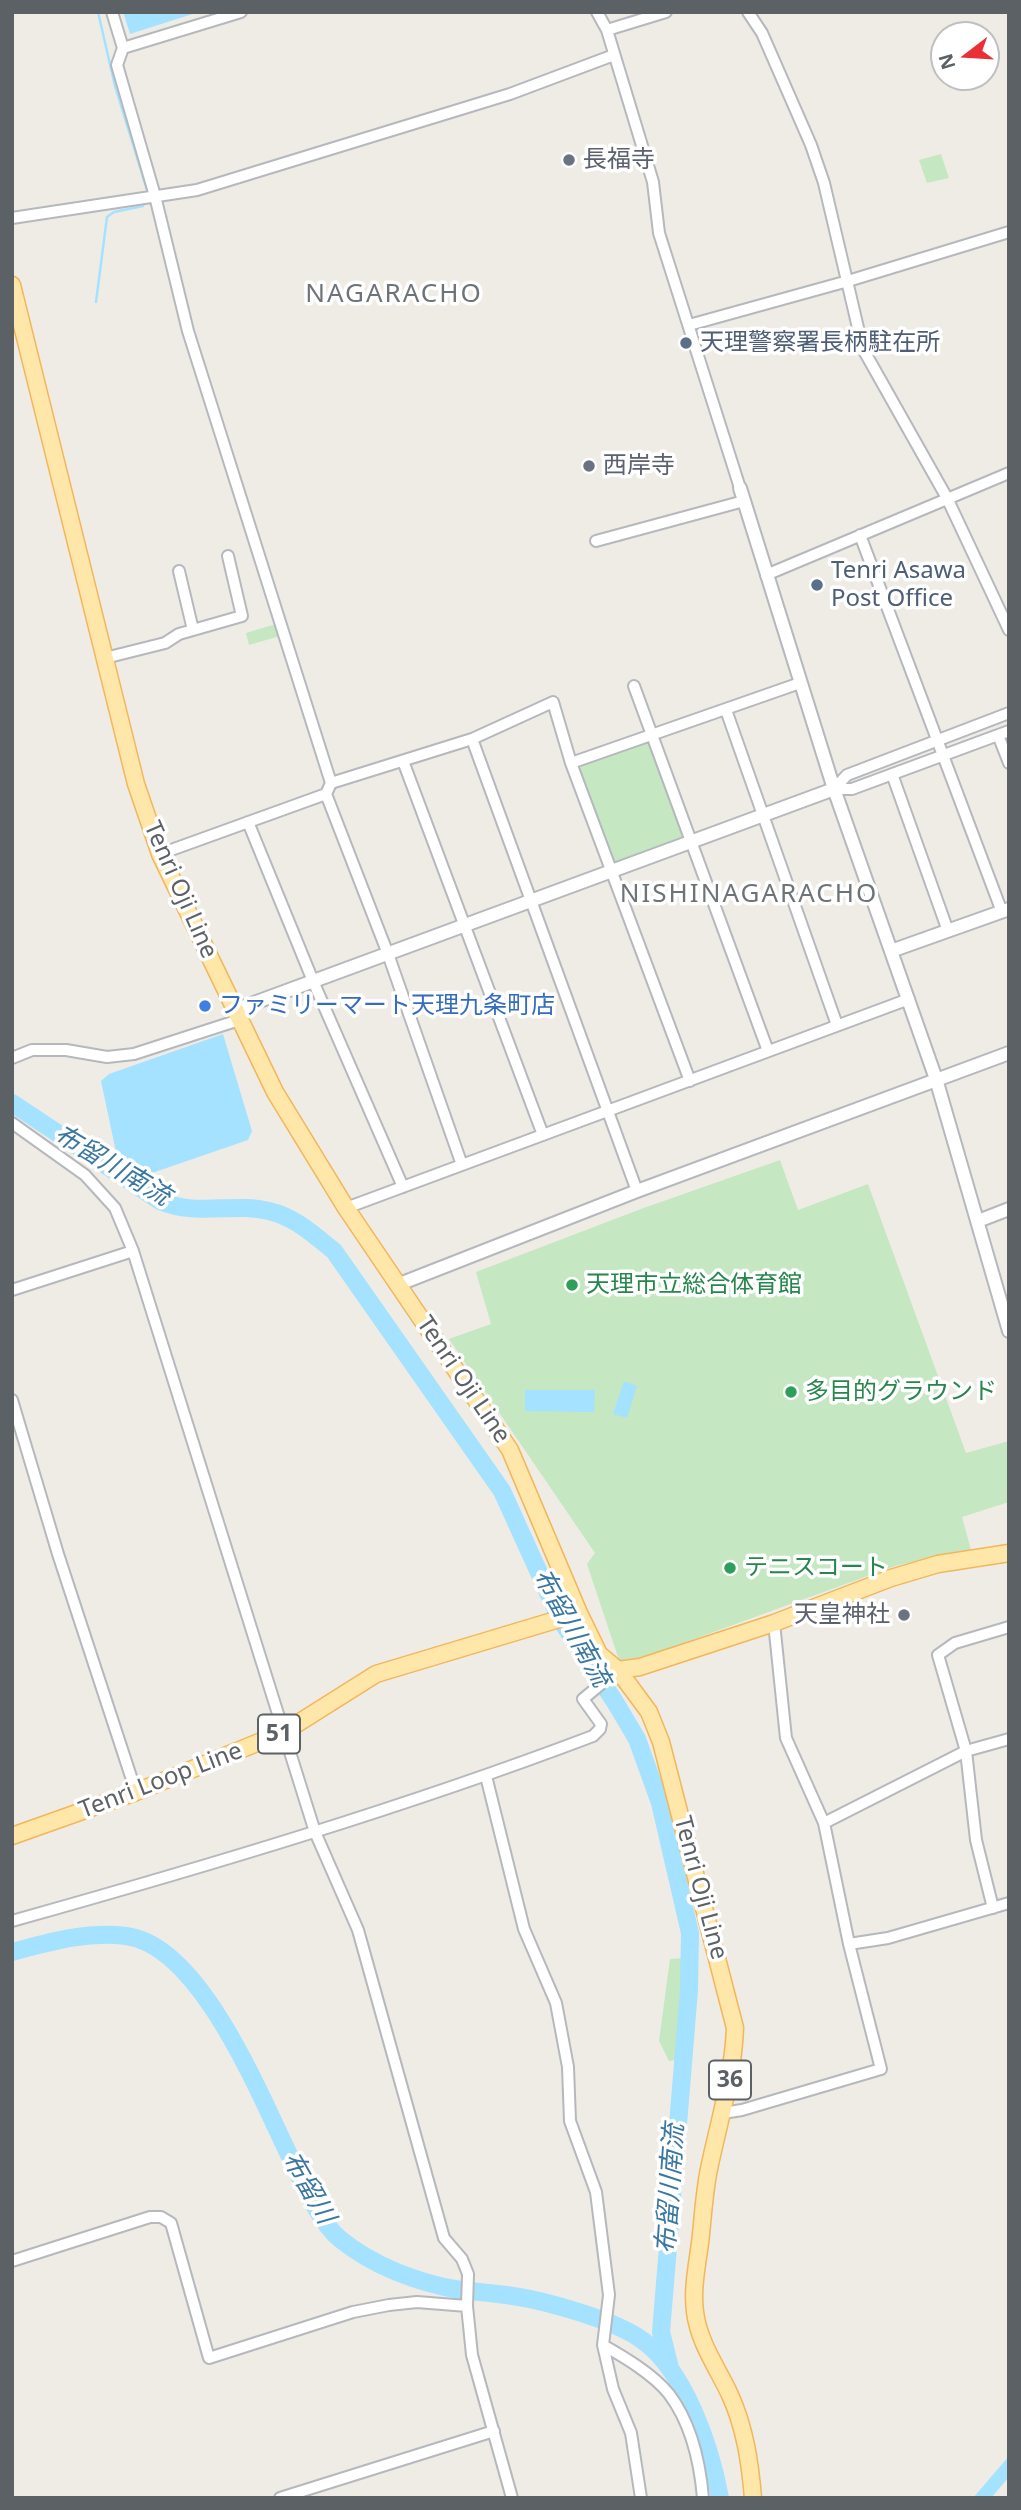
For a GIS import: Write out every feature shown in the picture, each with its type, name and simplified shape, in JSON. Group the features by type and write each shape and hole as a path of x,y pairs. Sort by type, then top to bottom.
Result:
{"main road":[{"name":"Tenri Oji Line","path":"12,285 136,784 160,854 275,1092 346,1208 510,1450 576,1614 599,1654 649,1712 661,1742 735,2028 734,2059 709,2170 694,2290 695,2313 701,2340 743,2427 753,2498"},
{"path":"615,1673 774,1623 891,1578 938,1564 1009,1553"},
{"name":"Tenri Loop Line","path":"12,1836 136,1792 284,1732 376,1674 576,1614"}],"street":[{"path":"112,12 123,48 117,65 155,196 188,331 331,783 326,794 388,954 462,1165"},
{"path":"123,48 241,12"},
{"path":"597,12 607,30 653,182 659,233 834,789 936,1079 1009,1331"},
{"path":"607,30 666,12"},
{"path":"748,12 761,33 811,145 824,183 863,349 947,498 1009,630"},
{"path":"12,218 210,186 510,94 614,55"},
{"path":"689,325 848,281 1009,232"},
{"path":"766,575 1009,473"},
{"path":"596,541 742,495"},
{"path":"860,535 1005,910 891,951"},
{"path":"104,658 165,643 193,629 242,616 228,556"},
{"path":"179,570 193,629"},
{"path":"571,763 800,683"},
{"path":"634,686 768,1051"},
{"path":"331,783 472,739 553,702 571,763 690,1081"},
{"path":"726,710 837,1026"},
{"path":"834,789 847,775 1009,713"},
{"path":"12,1058 32,1050 66,1050 107,1057 134,1054 237,1015 313,981 692,840 834,789 852,789 1003,733 1009,763"},
{"path":"472,739 637,1191"},
{"path":"403,761 542,1135"},
{"path":"892,774 948,931"},
{"path":"160,854 326,794"},
{"path":"247,822 403,1187"},
{"path":"346,1208 909,999"},
{"path":"397,1285 637,1191 1009,1053"},
{"path":"12,1123 85,1175 116,1208 133,1251 315,1832 358,1930 444,2238 462,2259 468,2274 467,2303 472,2355 512,2498"},
{"path":"978,1221 1009,1209"},
{"path":"12,1290 133,1251"},
{"path":"12,1399 58,1554 136,1792"},
{"path":"723,2113 742,2110 881,2069 849,1944 824,1823 786,1738 774,1623"},
{"path":"993,1908 976,1840 966,1751 938,1655 955,1643 1009,1628"},
{"path":"12,1921 315,1832 486,1776 597,1733 601,1724 583,1699 615,1673"},
{"path":"824,1823 966,1751 1009,1739"},
{"path":"486,1776 524,1929 556,2003 568,2067 570,2121 596,2192 609,2295 603,2343 613,2389 631,2433 641,2498"},
{"path":"849,1944 888,1938 1009,1903"},
{"path":"12,2261 150,2217 161,2217 172,2223 209,2358 353,2312 417,2302 467,2303"},
{"path":"603,2343 631,2361 669,2394 694,2441 703,2498"},
{"path":"280,2498 494,2431"}],"green space":[{"path":"941,154 949,178 927,183 919,160"},
{"path":"276,624 280,636 249,645 246,633"},
{"path":"644,741 653,742 684,826 681,841 611,867 575,769 579,765"},
{"path":"780,1160 798,1210 868,1184 966,1453 1009,1441 1009,1502 962,1517 971,1550 898,1565 631,1662 619,1660 587,1564 595,1553 449,1339 491,1324 476,1272"},
{"path":"685,1958 686,2020 682,2059 669,2061 659,2041 670,1959"}],"water":[{"path":"123,12 199,12 130,34"},
{"path":"223,1034 252,1131 248,1140 152,1173 116,1152 101,1081 109,1074"},
{"path":"624,1381 637,1386 627,1418 613,1414"},
{"path":"525,1390 595,1390 594,1412 525,1411"},
{"path":"1009,2456 1009,2477 991,2498 973,2498"}],"waterway":[{"path":"98,12 115,86 147,190 146,195"},
{"path":"96,302 107,217 114,212 143,206 144,201"},
{"name":"布留川南流","path":"12,1103 160,1201 188,1208 269,1211 296,1222 334,1251 502,1491 560,1619 637,1739 660,1803 690,1933 689,1990 661,2332 670,2368"},
{"name":"布留川","path":"12,1952 69,1938 126,1936 153,1946 179,1966 203,1994 225,2028 306,2190 319,2213 340,2239 381,2265 412,2278 460,2290 543,2302 615,2325 642,2340 671,2370 694,2411 710,2456 720,2498"}],"place":[{"name":"長福寺","path":"569,160"},
{"name":"天理警察署長柄駐在所","path":"686,343"},
{"name":"西岸寺","path":"589,466"},
{"name":"Tenri Asawa Post Office","path":"817,585"},
{"name":"ファミリーマート天理九条町店","path":"205,1006"},
{"name":"天理市立総合体育館","path":"572,1285"},
{"name":"多目的グラウンド","path":"791,1392"},
{"name":"テニスコート","path":"730,1568"},
{"name":"天皇神社","path":"904,1615"}],"district":[{"name":"NAGARACHO","path":"394,295"},
{"name":"NISHINAGARACHO","path":"749,895"}]}
